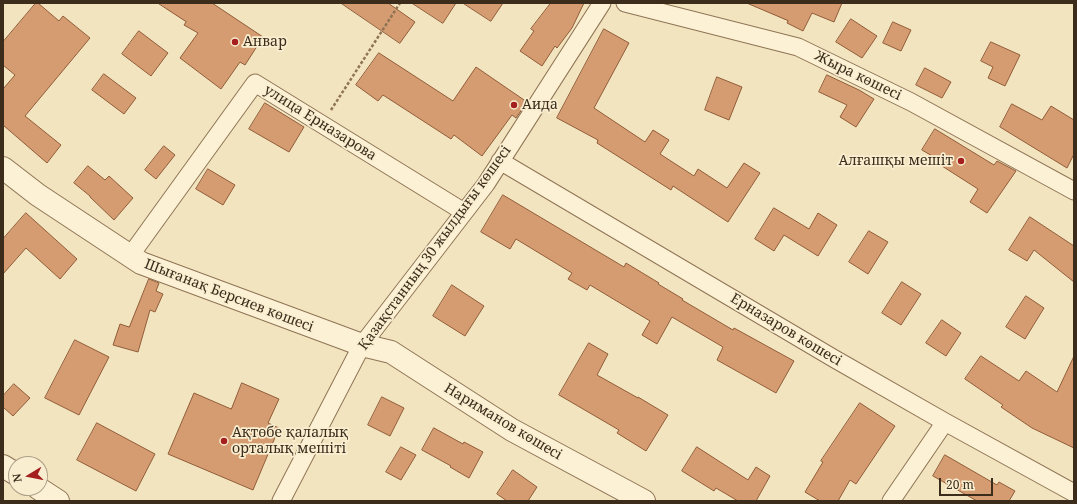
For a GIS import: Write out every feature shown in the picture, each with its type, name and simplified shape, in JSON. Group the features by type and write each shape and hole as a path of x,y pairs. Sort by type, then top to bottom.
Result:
{"street":[{"name":"Қазақстанның 30 жылдығы көшесі","path":"281,501 362,345 486,184 602,3"},
{"name":"Жыра көшесі","path":"625,3 798,47 911,102 1074,191"},
{"name":"улица Ерназарова","path":"130,256 255,83 464,212"},
{"name":"Ерназаров көшесі","path":"500,161 834,358 945,422 1074,493"},
{"name":"Шығанақ Берсиев көшесі","path":"3,168 38,195 141,263 362,345"},
{"name":"Нариманов көшесі","path":"362,345 391,352 512,430 644,501"},
{"path":"891,501 945,422"},
{"path":"48,494 58,501"}],"path":[{"path":"322,124 400,3"}],"building":[{"path":"36,3 38,3 59,21 63,16 90,38 25,116 61,145 47,163 3,125 3,89 15,75 3,65 3,42"},
{"path":"158,3 212,3 263,37 245,65 240,62 221,89 180,58 198,33 184,25 186,22"},
{"path":"341,3 388,3 415,22 400,43"},
{"path":"412,3 456,3 443,23"},
{"path":"463,3 503,3 491,21"},
{"path":"551,3 584,3 572,28 557,48 555,46 542,66 520,51 534,31 531,29"},
{"path":"747,3 842,3 834,22 812,13 803,31 787,23 788,21"},
{"path":"851,19 877,36 862,58 836,42"},
{"path":"893,22 911,30 901,51 883,43"},
{"path":"604,29 629,43 594,108 645,142 653,130 669,140 660,154 694,176 698,169 727,188 744,163 760,173 728,222 673,186 671,190 597,143 598,140 557,118"},
{"path":"139,31 168,53 151,76 122,54"},
{"path":"991,42 1020,55 1005,86 988,78 993,67 981,61"},
{"path":"379,53 453,101 476,67 527,102 516,118 512,115 482,156 454,135 451,139 383,95 378,101 356,85"},
{"path":"925,68 951,82 942,98 916,85"},
{"path":"104,74 136,98 124,114 92,90"},
{"path":"827,75 874,99 856,127 840,117 847,105 819,92"},
{"path":"717,77 742,87 729,120 705,110"},
{"path":"265,103 304,127 289,152 249,129"},
{"path":"1012,104 1042,120 1051,106 1074,120 1074,154 1067,168 1000,127"},
{"path":"935,129 994,165 997,161 1016,171 987,213 970,202 978,189 942,166 944,163 922,150"},
{"path":"164,146 175,155 156,179 145,170"},
{"path":"88,166 105,180 109,176 133,198 114,220 90,196 74,183"},
{"path":"208,169 235,185 223,205 196,189"},
{"path":"503,195 624,267 626,263 659,283 658,284 683,299 682,300 733,330 734,328 794,361 776,393 717,360 723,347 672,317 657,344 642,335 650,321 590,285 587,290 568,279 572,273 516,239 510,249 481,232"},
{"path":"774,208 809,229 818,213 837,225 818,256 784,235 774,251 755,239"},
{"path":"26,213 77,259 60,279 26,248 3,274 3,239"},
{"path":"1030,217 1074,246 1074,282 1034,250 1027,261 1009,250"},
{"path":"869,231 888,242 868,274 849,262"},
{"path":"149,279 159,283 156,291 163,294 155,312 150,310 138,352 113,345 120,324 129,327"},
{"path":"902,282 921,294 901,325 882,313"},
{"path":"452,285 484,306 465,336 433,316"},
{"path":"1026,296 1044,308 1025,339 1006,327"},
{"path":"942,320 961,333 946,356 926,343"},
{"path":"75,340 109,357 79,415 45,398"},
{"path":"589,343 608,354 597,375 668,415 646,451 617,433 619,430 559,395"},
{"path":"981,356 1019,381 1026,371 1057,392 1074,356 1074,448 1032,428 1001,407 1003,405 965,379"},
{"name":"Ақтөбе қалалық орталық мешіті","path":"242,383 279,399 268,423 279,428 253,490 168,454 194,393 231,409"},
{"path":"14,384 30,398 13,416 3,407 3,396"},
{"path":"382,397 404,408 390,436 368,425"},
{"path":"860,403 895,426 856,484 850,480 838,501 820,501 805,492 823,462 821,461"},
{"path":"97,423 155,454 136,491 77,460"},
{"path":"434,428 463,444 464,442 483,452 469,478 422,450"},
{"path":"401,447 416,455 401,480 386,472"},
{"path":"697,447 748,480 756,467 770,476 756,501 738,501 716,488 714,491 682,471"},
{"path":"945,455 997,485 999,482 1015,491 1009,501 977,501 933,476"},
{"path":"513,470 537,487 528,501 507,501 497,494"}],"place":[{"name":"Анвар","path":"235,42"},
{"name":"Аида","path":"514,105"},
{"name":"Алғашқы мешіт","path":"961,161"},
{"name":"Ақтөбе қалалық орталық мешіті","path":"224,441"}]}
